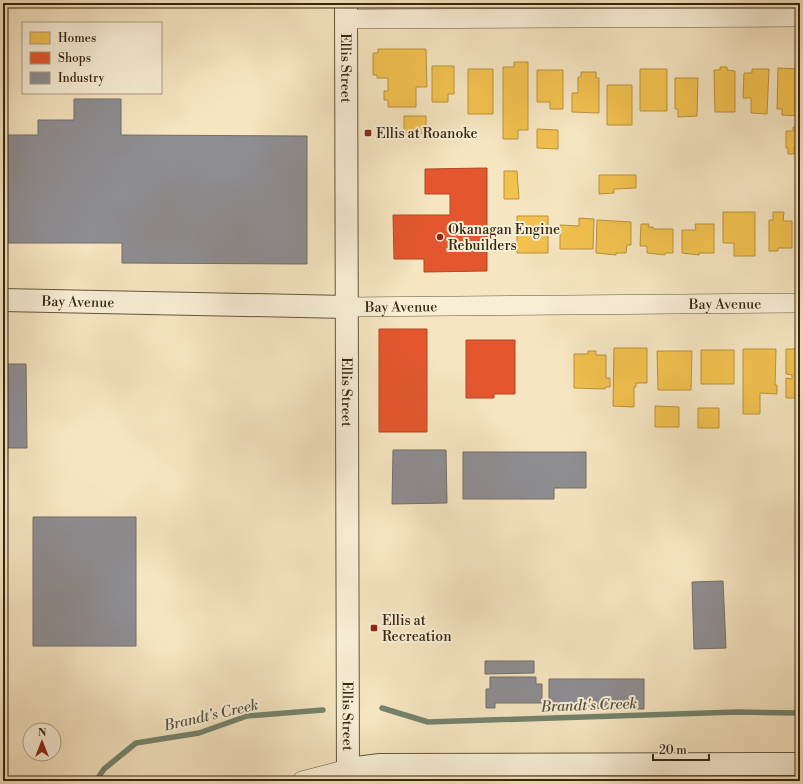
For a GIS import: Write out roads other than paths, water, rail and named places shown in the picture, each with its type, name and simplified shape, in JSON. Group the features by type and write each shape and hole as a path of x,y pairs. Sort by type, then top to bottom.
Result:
{"street":[{"path":"346,11 800,17"},
{"name":"Ellis Street","path":"346,11 348,775"},
{"name":"Bay Avenue","path":"3,300 346,307 800,303"},
{"path":"302,781 348,775 387,765 800,764"}],"waterway":[{"name":"Brandt's Creek","path":"382,708 428,722 737,712 800,713"},
{"name":"Brandt's Creek","path":"96,781 104,769 136,743 199,733 247,716 323,710"}],"place":[{"name":"Ellis at Roanoke","path":"368,133"},
{"name":"Okanagan Engine Rebuilders","path":"440,237"},
{"name":"Ellis at Recreation","path":"374,628"}]}
